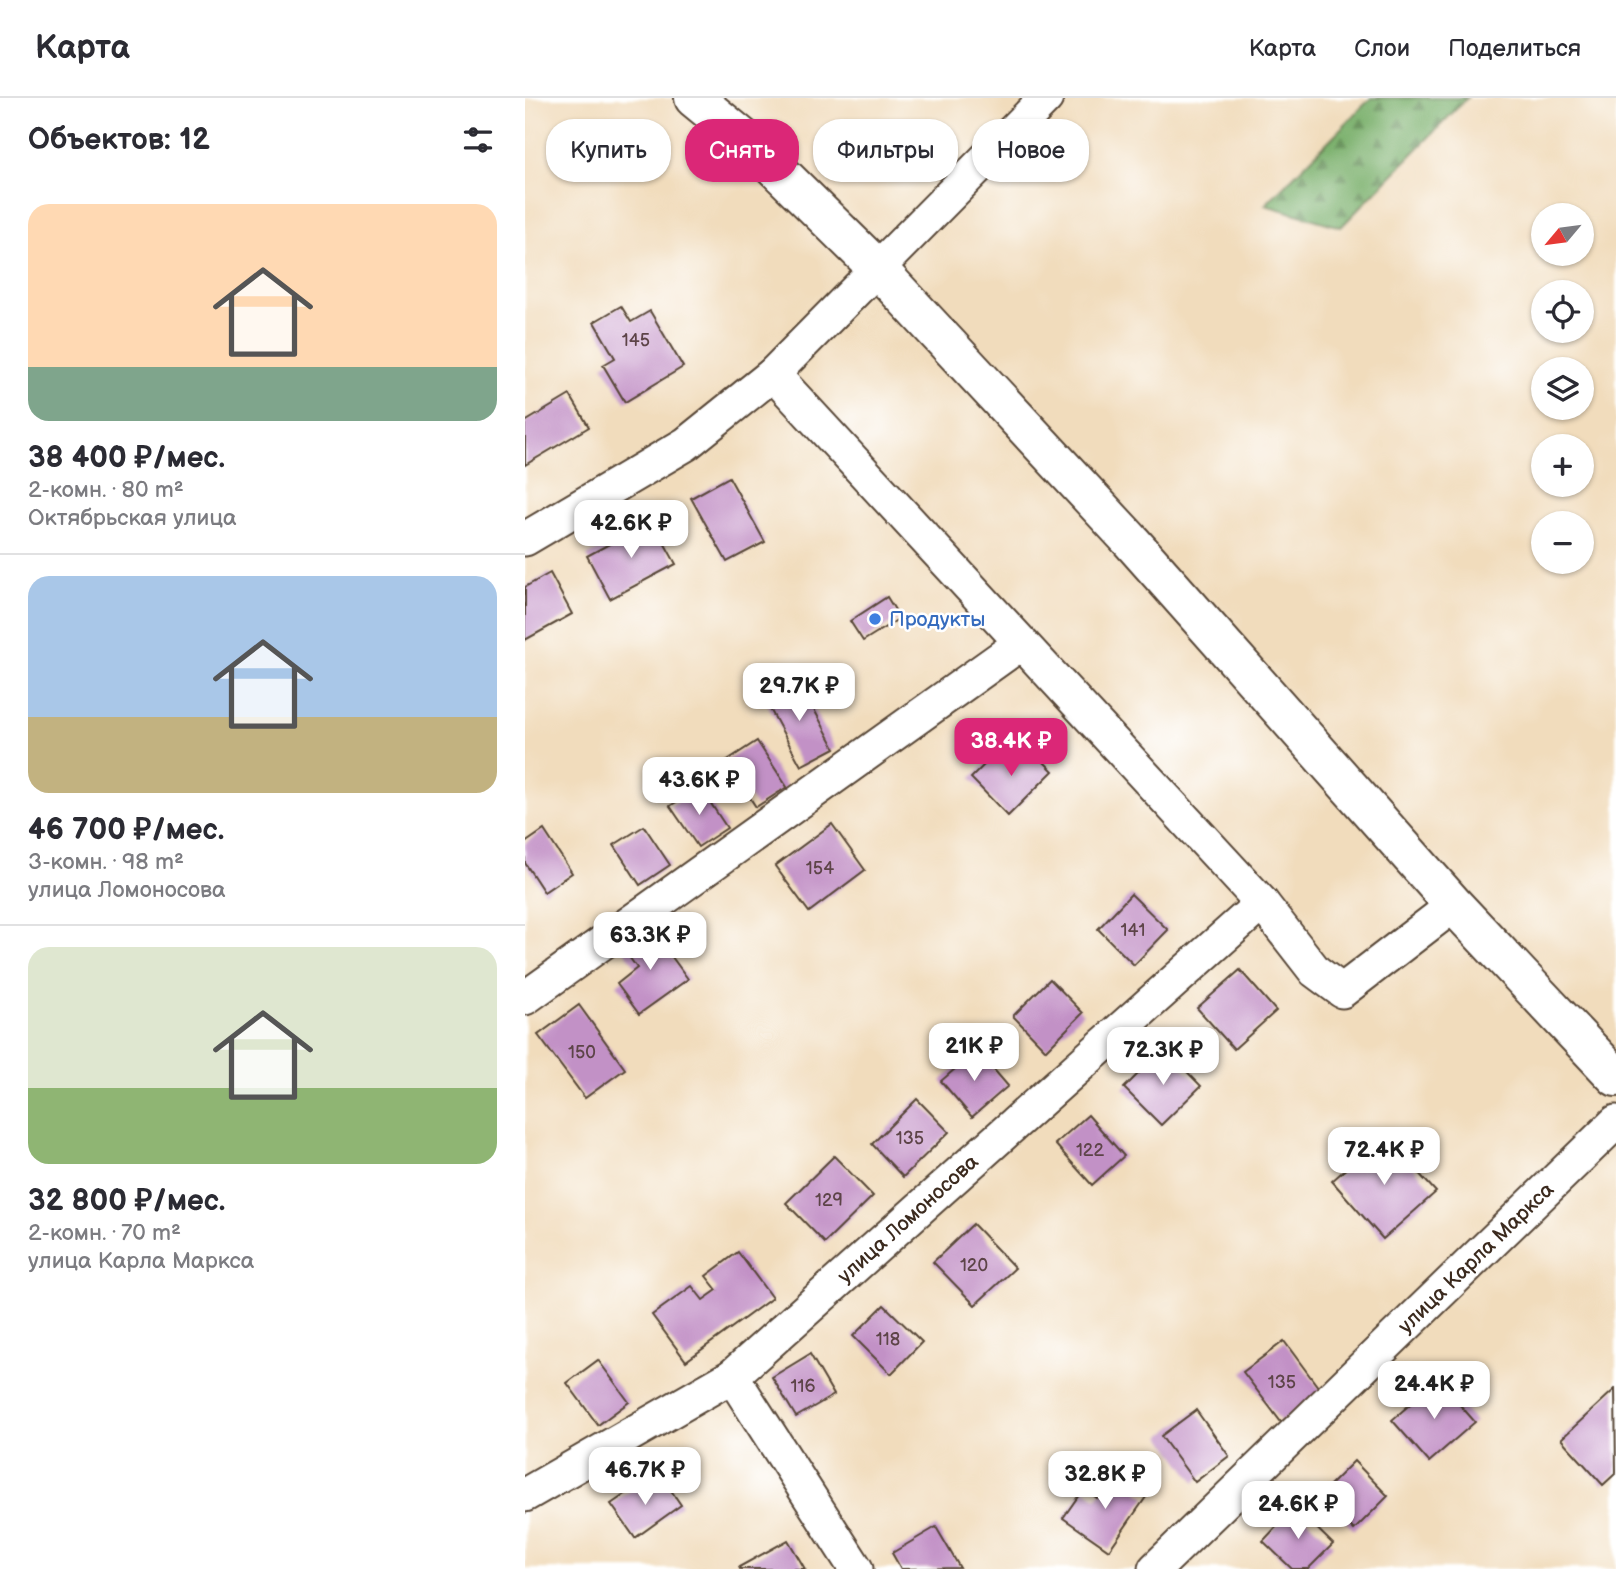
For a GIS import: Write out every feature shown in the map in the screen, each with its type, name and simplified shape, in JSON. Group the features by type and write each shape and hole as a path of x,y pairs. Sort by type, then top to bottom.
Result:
{"main road":[{"path":"694,98 755,148 876,267 1131,540 1454,905 1616,1077"}],"street":[{"path":"525,539 686,444 773,374 1046,98"},
{"path":"773,374 1020,645 1262,902 1315,971 1342,991 1454,905"},
{"path":"525,998 1020,645"},
{"name":"улица Ломоносова","path":"525,1495 732,1376 1262,902"},
{"name":"улица Карла Маркса","path":"1155,1569 1616,1122"},
{"path":"732,1376 856,1569"}],"green space":[{"path":"1371,98 1467,98 1341,227 1265,205"}],"building":[{"path":"621,306 631,322 650,311 683,367 625,402 603,365 615,358 594,322"},
{"path":"570,395 589,427 525,465 525,422"},
{"path":"729,477 765,542 727,562 691,498"},
{"path":"652,521 676,564 610,599 587,556"},
{"path":"550,573 572,614 525,640 525,587"},
{"name":"Продукты","path":"887,597 900,618 863,641 850,621"},
{"path":"798,680 835,748 801,766 764,698"},
{"path":"757,741 787,787 756,807 726,761"},
{"path":"1003,746 1017,760 1030,748 1053,771 1008,816 971,778"},
{"path":"700,787 727,828 698,847 670,806"},
{"path":"832,824 865,870 809,912 775,866"},
{"path":"644,826 670,865 640,885 614,845"},
{"path":"544,830 572,873 544,892 525,863 525,843"},
{"path":"1131,894 1168,930 1134,965 1098,929"},
{"path":"650,927 688,979 639,1014 617,984 637,968 622,947"},
{"path":"1240,970 1276,1011 1234,1049 1197,1008"},
{"path":"1050,979 1083,1013 1046,1050 1013,1016"},
{"path":"579,1005 625,1069 585,1098 538,1035"},
{"path":"1164,1048 1201,1086 1161,1125 1124,1088"},
{"path":"977,1050 1008,1086 972,1117 941,1081"},
{"path":"917,1099 949,1132 903,1177 872,1144"},
{"path":"1088,1115 1124,1156 1092,1185 1055,1144"},
{"path":"1384,1135 1436,1192 1383,1239 1332,1181"},
{"path":"834,1156 873,1196 825,1243 786,1203"},
{"path":"973,1224 1015,1268 975,1305 933,1262"},
{"path":"738,1252 772,1298 686,1361 652,1315 692,1286 703,1300 717,1290 706,1276"},
{"path":"884,1305 922,1342 891,1374 853,1336"},
{"path":"1284,1341 1321,1391 1281,1422 1243,1372"},
{"path":"810,1354 834,1395 796,1417 772,1377"},
{"path":"598,1360 629,1402 598,1425 567,1383"},
{"path":"1438,1380 1475,1422 1429,1462 1392,1420"},
{"path":"1615,1389 1616,1473 1603,1485 1561,1439"},
{"path":"1196,1410 1229,1456 1195,1482 1161,1436"},
{"path":"1354,1461 1388,1496 1354,1530 1320,1495"},
{"path":"1113,1474 1146,1497 1109,1550 1063,1518 1084,1488 1097,1498"},
{"path":"646,1480 654,1491 666,1483 681,1505 635,1538 611,1504"},
{"path":"1295,1507 1333,1544 1308,1569 1292,1569 1263,1541"},
{"path":"936,1527 960,1568 901,1569 892,1553"},
{"path":"788,1540 805,1569 740,1569 739,1567"}],"place":[{"name":"Продукты","path":"875,619"}]}
